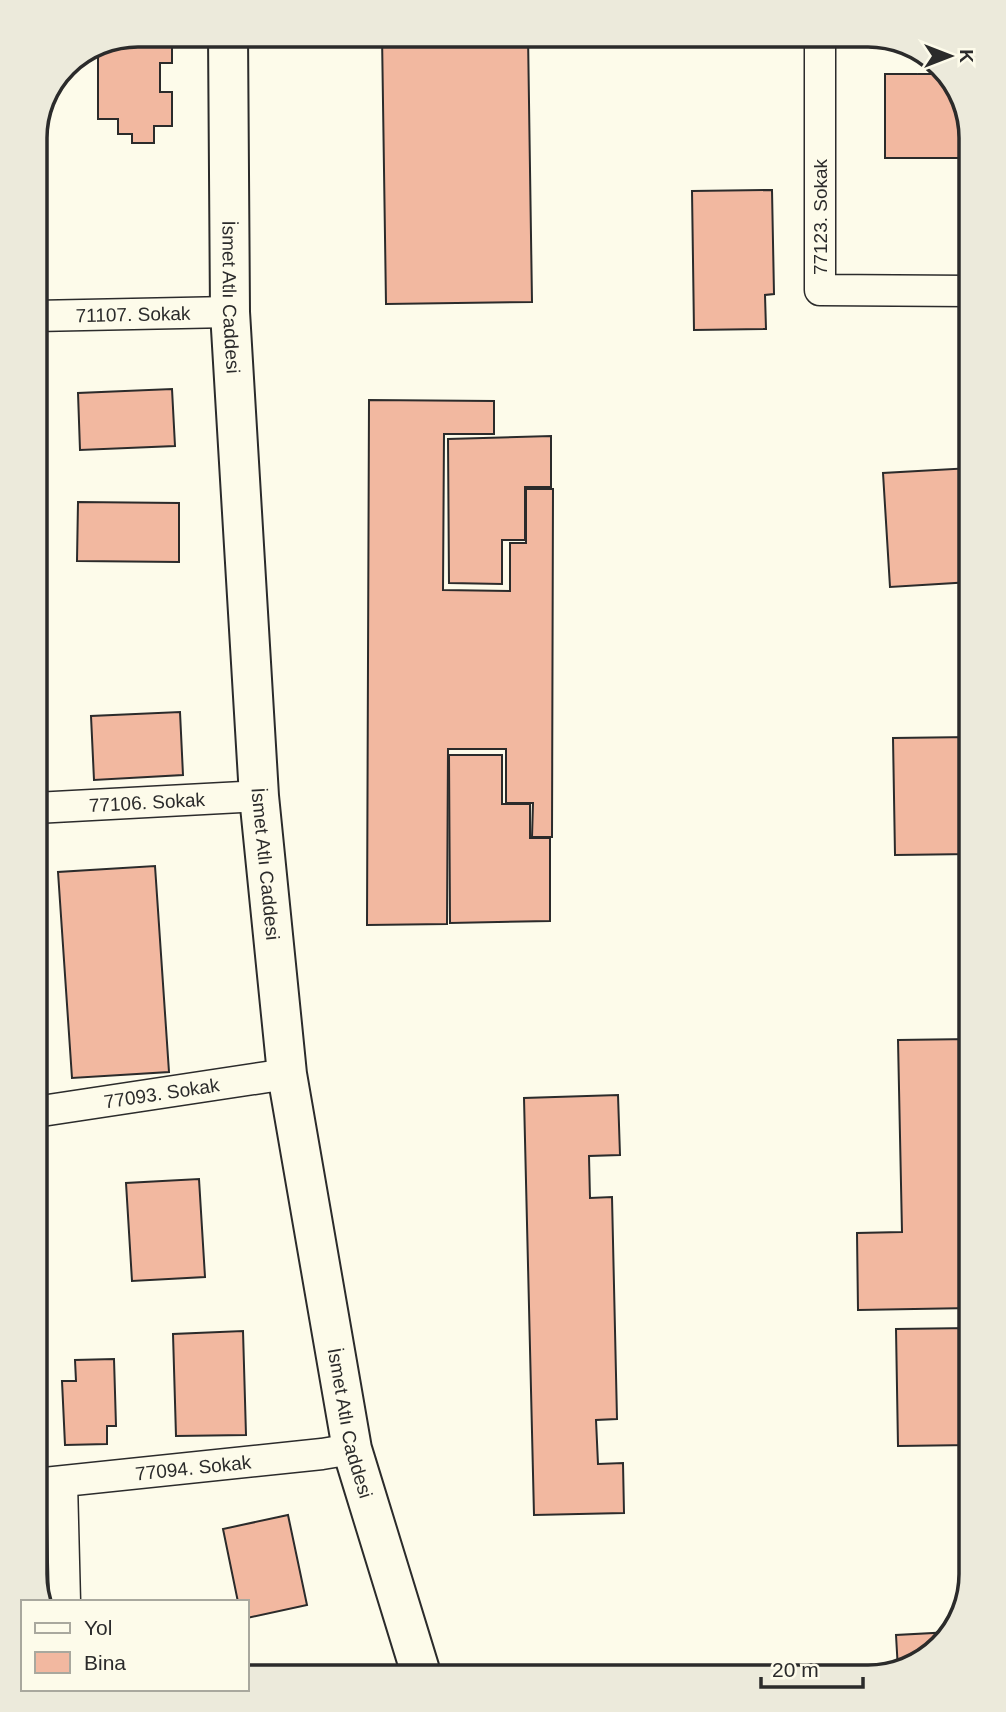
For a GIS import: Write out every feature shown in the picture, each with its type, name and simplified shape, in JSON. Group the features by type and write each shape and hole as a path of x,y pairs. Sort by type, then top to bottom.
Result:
{"main road":[{"name":"İsmet Atlı Caddesi","path":"228,47 230,312 259,796 287,1074 352,1449 418,1665"}],"street":[{"name":"77123. Sokak","path":"820,47 820,290 959,291"},
{"name":"71107. Sokak","path":"47,316 230,312"},
{"name":"77106. Sokak","path":"47,807 259,796"},
{"name":"77093. Sokak","path":"47,1110 287,1074"},
{"name":"77094. Sokak","path":"49,1483 352,1449"},
{"path":"49,1483 65,1600"}],"building":[{"path":"172,47 172,63 160,63 160,92 172,92 172,126 154,126 154,143 132,143 132,134 118,134 118,119 98,119 98,57 127,48"},
{"path":"382,47 528,47 532,302 386,304"},
{"path":"885,74 915,74 915,91 945,91 957,121 959,158 885,158"},
{"path":"772,190 774,294 765,295 766,329 694,330 692,191"},
{"path":"172,389 175,446 80,450 78,393"},
{"path":"369,400 494,401 494,434 444,434 443,590 510,591 510,543 526,543 526,489 553,489 552,837 532,837 533,803 506,803 506,749 448,749 447,924 367,925"},
{"path":"551,436 551,487 525,487 525,540 502,540 502,584 449,583 448,439"},
{"path":"959,469 959,583 890,587 883,473"},
{"path":"78,502 179,503 179,562 77,561"},
{"path":"180,712 183,775 94,780 91,716"},
{"path":"959,737 959,854 895,855 893,738"},
{"path":"449,755 502,755 502,804 530,804 530,838 550,838 550,921 450,923"},
{"path":"155,866 169,1072 72,1078 58,872"},
{"path":"959,1039 959,1308 858,1310 857,1233 902,1232 898,1040"},
{"path":"618,1095 620,1155 589,1156 590,1198 612,1197 617,1419 596,1420 598,1464 623,1463 624,1513 534,1515 524,1098"},
{"path":"199,1179 205,1277 132,1281 126,1183"},
{"path":"959,1328 959,1445 898,1446 896,1329"},
{"path":"243,1331 246,1435 176,1436 173,1334"},
{"path":"114,1359 116,1426 107,1426 107,1444 65,1445 62,1381 76,1381 75,1360"},
{"path":"288,1515 307,1605 248,1618 248,1600 238,1600 223,1529"},
{"path":"937,1633 918,1649 897,1660 896,1635"}]}
